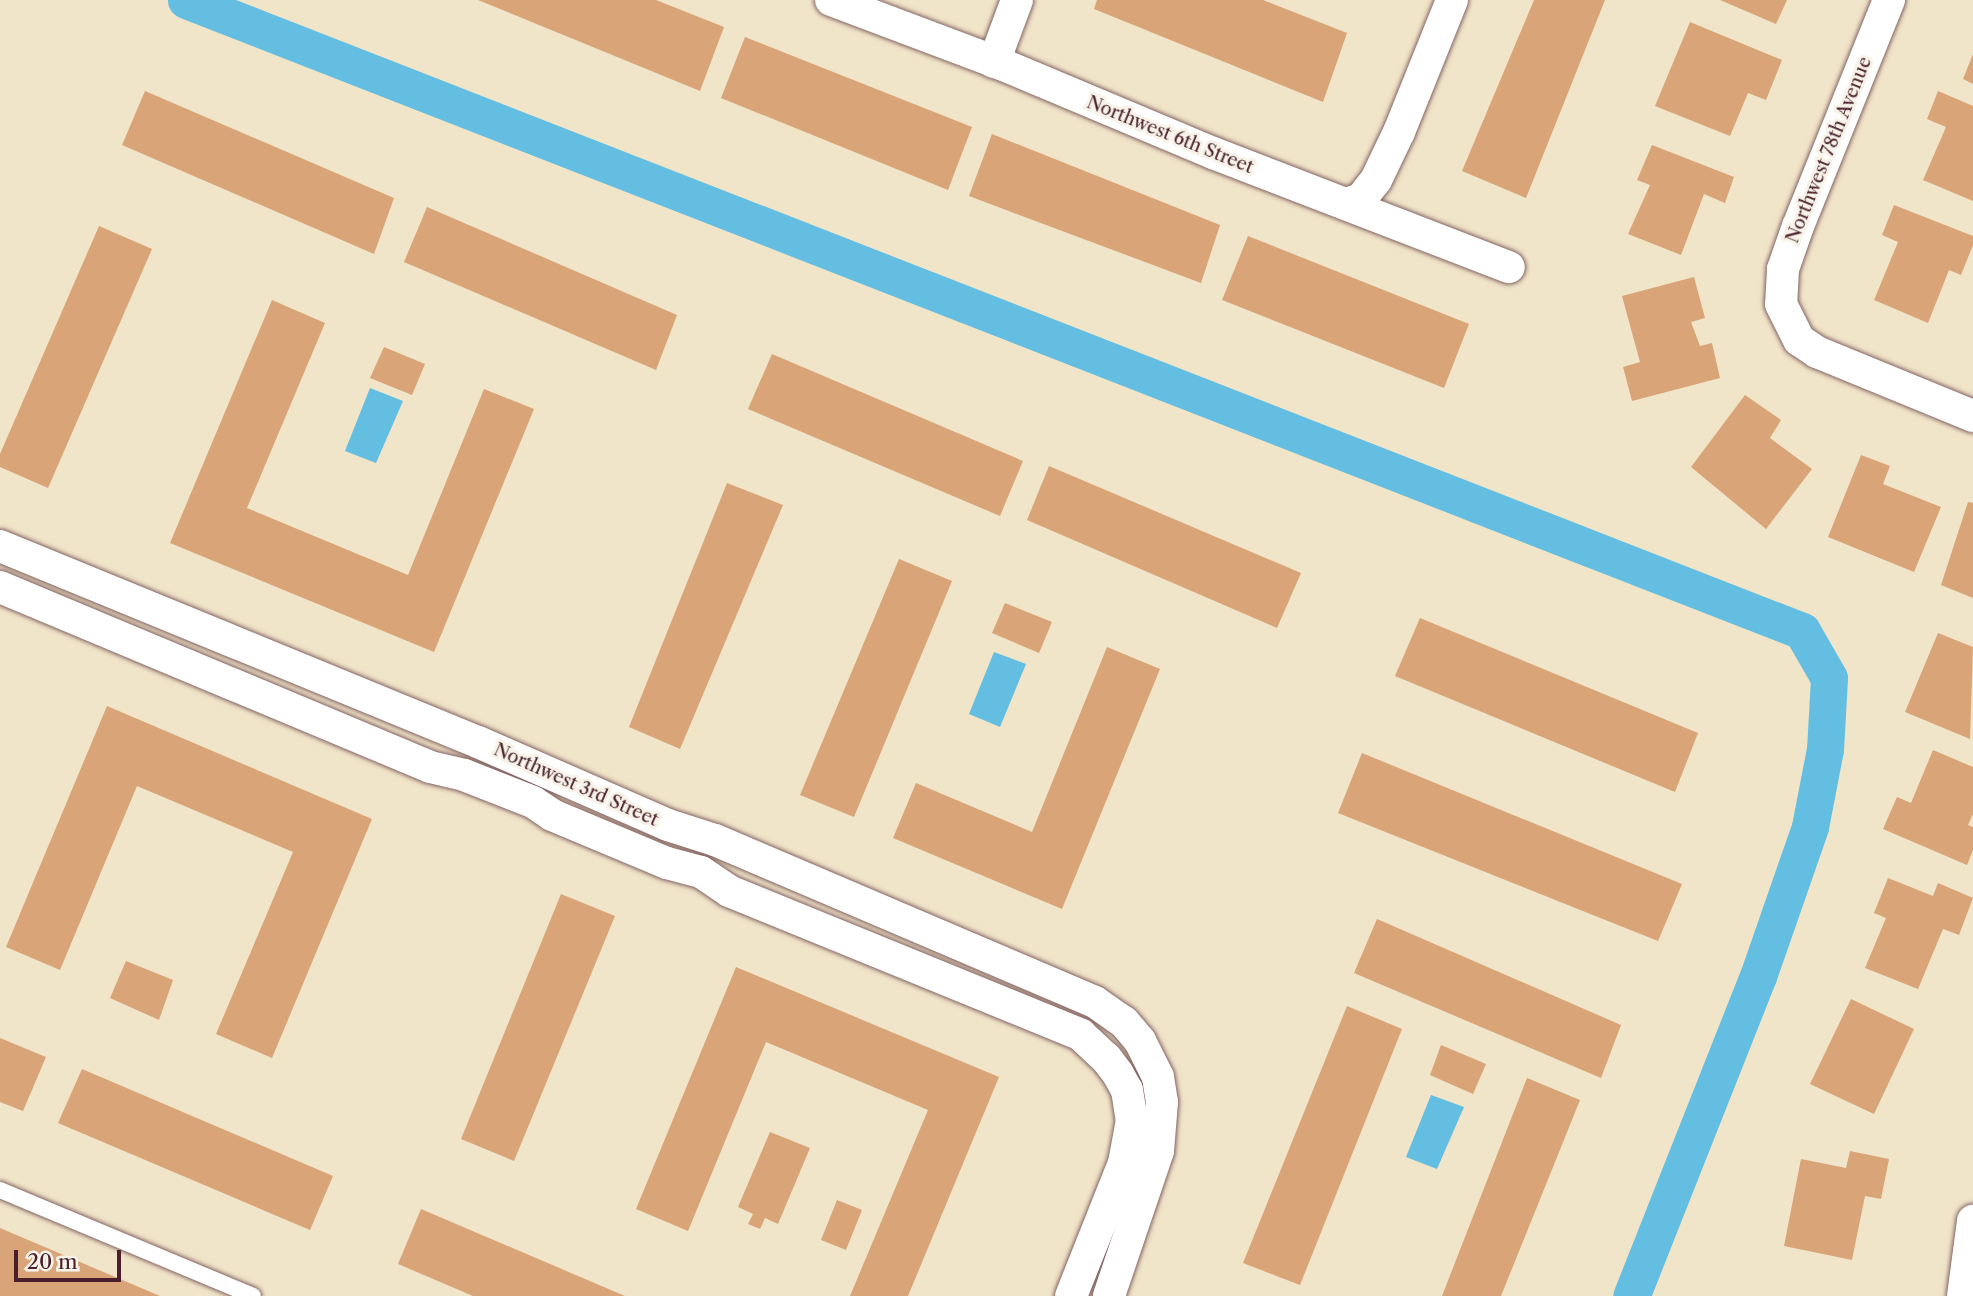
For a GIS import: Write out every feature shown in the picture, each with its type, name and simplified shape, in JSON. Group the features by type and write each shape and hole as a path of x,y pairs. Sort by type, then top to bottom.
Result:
{"street":[{"name":"Northwest 6th Street","path":"831,0 994,62 1201,148 1509,267"},
{"path":"994,62 1017,0"},
{"path":"1346,204 1361,199 1376,180 1399,132 1452,0"},
{"name":"Northwest 78th Avenue","path":"1889,0 1798,226 1783,269 1781,304 1799,340 1817,352 1973,416"},
{"name":"Northwest 3rd Street","path":"0,546 478,742 668,825 715,840 1095,1002 1124,1021 1140,1041 1158,1077 1162,1102 1158,1151 1109,1296"},
{"name":"Northwest 3rd Street","path":"0,587 430,768 464,775 533,802 552,816 667,863 701,872 729,891 1081,1035 1106,1058 1118,1074 1127,1090 1132,1120 1124,1163 1071,1296"},
{"path":"1963,1296 1973,1221"}],"lane":[{"path":"0,1190 253,1296"}],"water":[{"path":"370,388 403,401 376,463 345,451"},
{"path":"994,652 1026,664 1000,727 969,714"},
{"path":"1431,1095 1464,1107 1437,1169 1406,1157"}],"building":[{"path":"478,0 656,0 724,27 700,91"},
{"path":"1097,0 1263,0 1347,33 1323,102 1094,9"},
{"path":"1534,0 1605,0 1526,198 1462,171"},
{"path":"1720,0 1787,0 1776,24"},
{"path":"1690,22 1782,60 1766,100 1748,93 1730,136 1655,106"},
{"path":"745,37 972,127 948,190 721,98"},
{"path":"1973,54 1973,84 1963,79"},
{"path":"145,91 394,198 374,254 122,145"},
{"path":"1938,91 1973,106 1973,201 1923,180 1946,127 1927,119"},
{"path":"992,134 1220,225 1201,283 969,196"},
{"path":"1652,145 1734,177 1725,203 1704,194 1681,255 1628,234 1650,185 1637,180"},
{"path":"1894,205 1973,236 1973,245 1961,275 1949,270 1928,323 1874,300 1898,242 1882,235"},
{"path":"427,207 677,315 656,370 404,262"},
{"path":"99,226 152,249 48,488 0,467 0,454"},
{"path":"1248,236 1469,324 1444,388 1222,300"},
{"path":"1694,277 1705,318 1691,322 1700,346 1712,343 1720,378 1632,401 1623,367 1640,362 1622,296"},
{"path":"272,300 325,323 247,508 408,575 484,389 534,409 434,652 170,543"},
{"path":"384,347 425,364 412,395 370,378"},
{"path":"772,354 1023,461 1000,516 748,409"},
{"path":"1745,395 1781,420 1770,438 1812,469 1766,529 1691,467"},
{"path":"1861,455 1890,466 1883,484 1941,507 1914,572 1828,537"},
{"path":"1049,466 1301,573 1277,628 1027,520"},
{"path":"727,483 783,505 680,749 629,727"},
{"path":"1968,502 1973,503 1973,598 1941,585"},
{"path":"899,559 952,581 854,817 800,795"},
{"path":"1005,603 1052,622 1039,653 992,633"},
{"path":"1420,618 1698,733 1675,792 1395,676"},
{"path":"1938,633 1973,647 1970,739 1905,712"},
{"path":"1107,647 1160,669 1062,909 893,838 916,783 1032,832"},
{"path":"107,706 372,819 272,1058 216,1034 293,852 137,786 60,970 6,947"},
{"path":"1933,750 1973,767 1973,814 1968,825 1973,827 1973,850 1967,865 1883,829 1897,797 1911,803"},
{"path":"1362,753 1682,884 1658,941 1338,813"},
{"path":"1888,878 1933,896 1938,883 1973,898 1959,935 1943,929 1918,989 1865,968 1886,918 1874,913"},
{"path":"561,894 615,916 514,1161 461,1139"},
{"path":"1377,919 1621,1025 1601,1078 1354,973"},
{"path":"126,961 173,980 159,1020 110,998"},
{"path":"736,967 999,1077 908,1296 850,1296 928,1110 766,1042 688,1231 636,1209"},
{"path":"1851,999 1914,1029 1874,1114 1810,1084"},
{"path":"1347,1006 1402,1029 1300,1285 1243,1263"},
{"path":"0,1038 46,1057 23,1111 0,1102"},
{"path":"1441,1045 1486,1064 1473,1094 1430,1075"},
{"path":"82,1069 333,1176 310,1230 58,1123"},
{"path":"1527,1078 1580,1100 1501,1296 1442,1296"},
{"path":"770,1132 810,1148 778,1224 765,1218 760,1229 748,1224 753,1214 738,1207"},
{"path":"1850,1151 1889,1159 1881,1199 1865,1196 1852,1260 1784,1246 1801,1159 1846,1168"},
{"path":"837,1200 862,1210 846,1250 821,1240"},
{"path":"421,1209 625,1296 473,1296 398,1264"},
{"path":"0,1228 160,1296 0,1296"}],"waterway":[{"path":"186,0 1802,631 1829,678 1825,749 1810,827 1758,976 1631,1296"}]}
